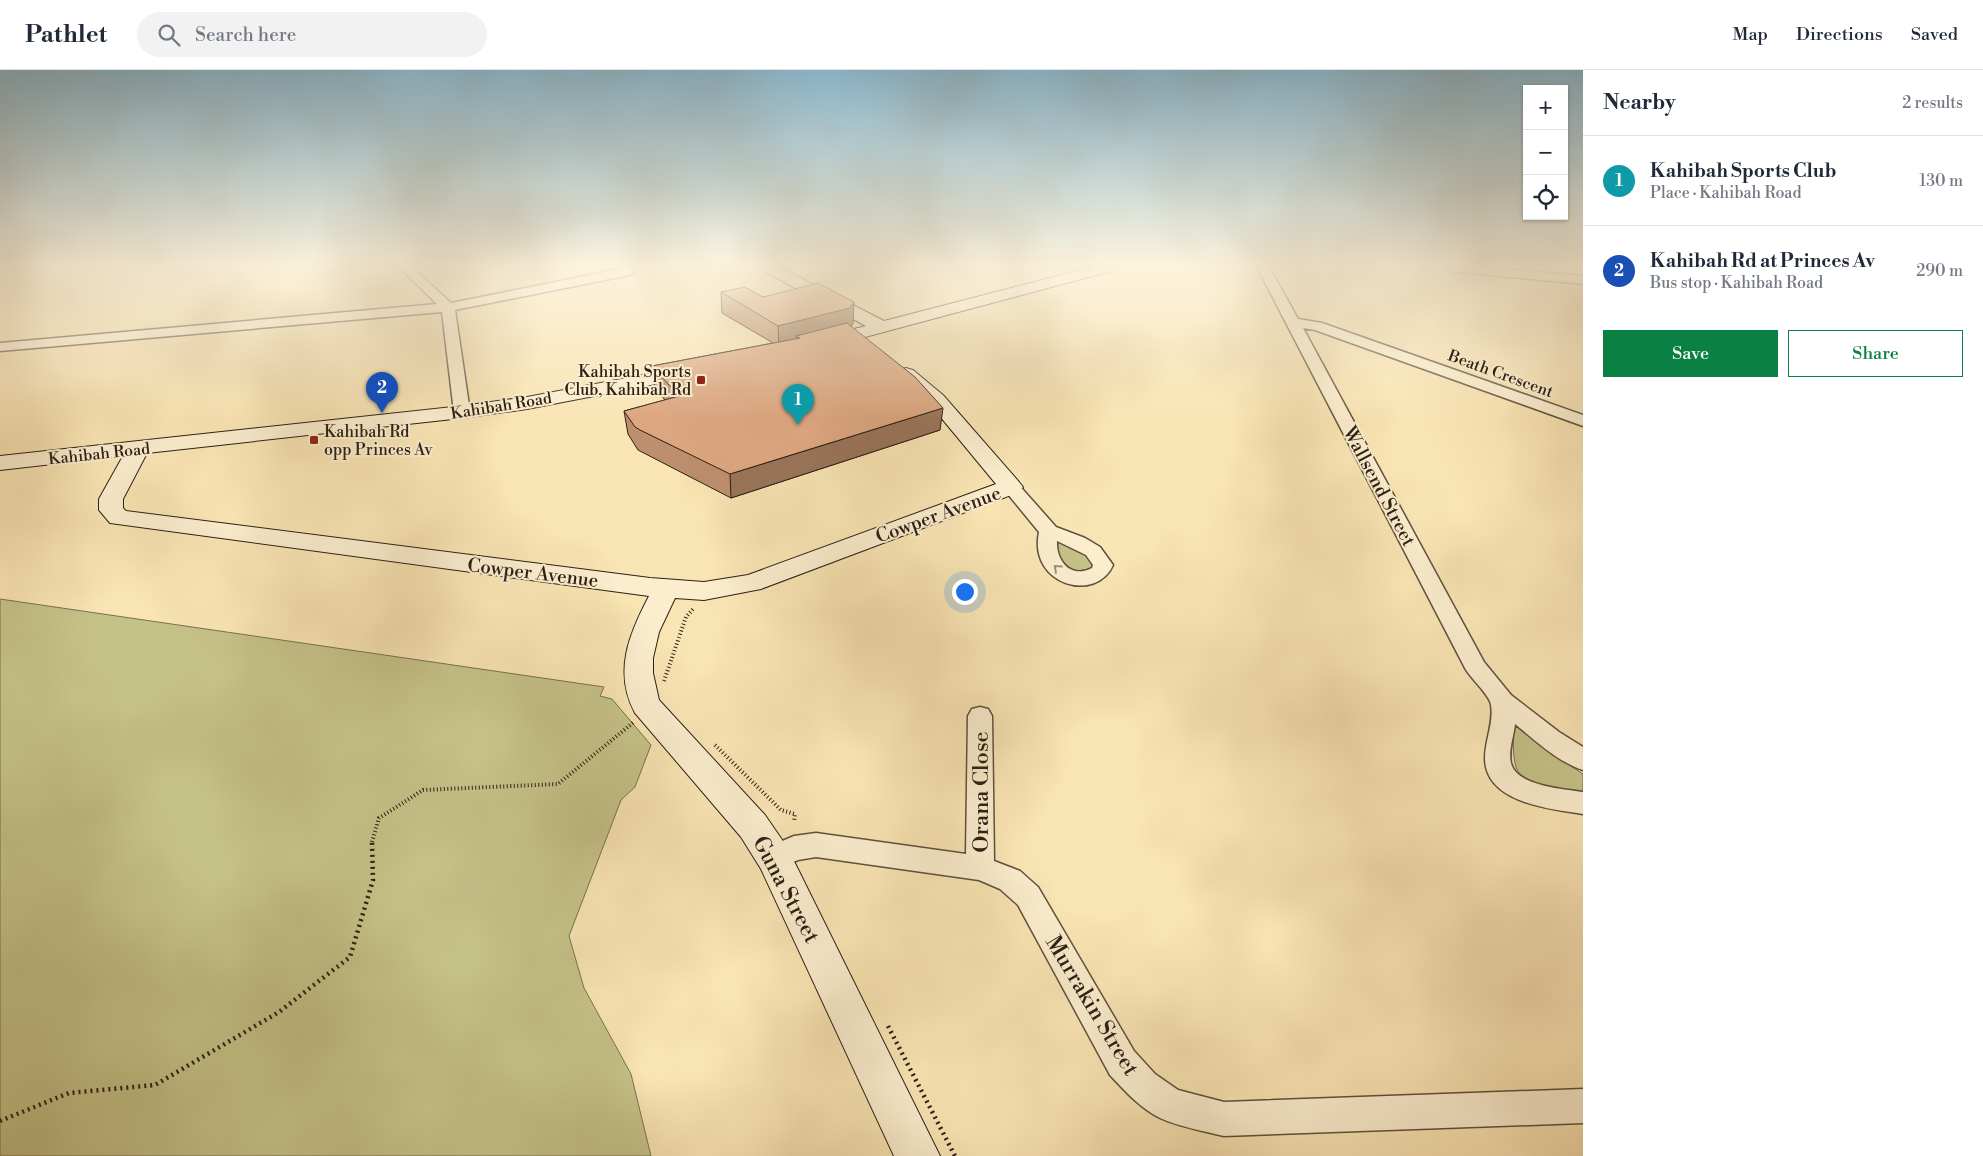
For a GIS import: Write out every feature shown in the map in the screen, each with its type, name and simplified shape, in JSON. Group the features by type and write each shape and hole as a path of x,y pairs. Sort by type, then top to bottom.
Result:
{"main road":[{"path":"864,318 882,327"},
{"path":"810,346 917,318"},
{"path":"853,334 870,346"},
{"path":"892,362 936,399 1011,487"},
{"name":"Kahibah Road","path":"0,463 462,412 536,401 707,368"},
{"name":"Cowper Avenue","path":"139,448 111,499 111,510 119,518 666,588 704,591 752,583 1011,487"},
{"name":"Guna Street","path":"666,588 644,633 637,668 639,686 655,699 753,826 774,858 916,1156"}],"street":[{"path":"0,347 328,318"},
{"path":"449,318 462,412"},
{"name":"Wallsend Street","path":"1291,318 1476,668 1503,702 1550,739 1583,760"},
{"name":"Beath Crescent","path":"1294,323 1317,326 1583,421"},
{"path":"1011,487 1050,530"},
{"path":"1503,702 1503,724 1498,762 1504,777 1513,786 1528,792 1583,802"},
{"name":"Orana Close","path":"980,716 980,868"},
{"name":"Murrakin Street","path":"774,858 794,848 816,845 980,868 1010,880 1028,896 1122,1063 1143,1086 1170,1104 1224,1119 1583,1106"}],"path":[{"path":"0,1121 69,1093 155,1085 279,1012 350,957 373,880 370,844 379,818 423,790 558,784 655,699 688,612 695,607"},
{"path":"712,742 781,810 795,814 794,822"}],"shaded area":[{"path":"1054,537 1085,551 1094,564 1092,569 1075,570 1060,563"},
{"path":"0,599 604,687 600,696 612,699 651,745 635,787 621,800 569,936 584,988 631,1074 651,1156 0,1156"},
{"path":"1513,723 1548,751 1583,774 1583,793 1555,789 1535,783 1520,774 1516,767 1514,756"}],"building":[{"path":"764,318 811,318 778,326"},
{"path":"847,323 915,377 943,408 730,474 640,430 635,427 624,411 679,396 652,366 800,338 796,336"}],"place":[{"name":"Kahibah Sports Club, Kahibah Rd","path":"701,380"},
{"name":"Kahibah Rd at Princes Av","path":"382,413"},
{"name":"Kahibah Sports Club","path":"798,425"},
{"name":"Kahibah Rd opp Princes Av","path":"314,440"}]}
